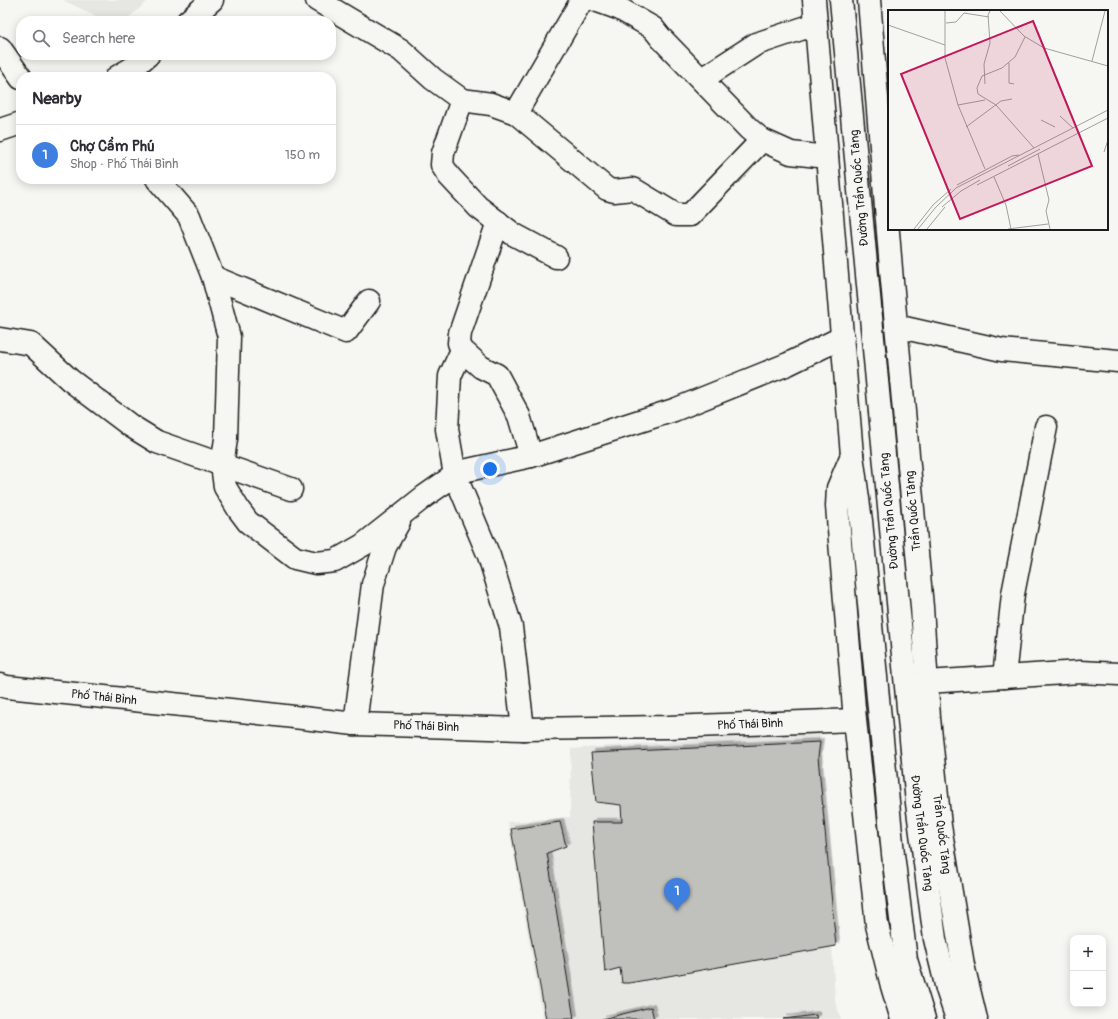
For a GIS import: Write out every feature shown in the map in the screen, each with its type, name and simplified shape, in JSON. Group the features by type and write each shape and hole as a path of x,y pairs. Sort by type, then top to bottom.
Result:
{"main road":[{"path":"194,16 212,0"},
{"path":"317,0 401,50 433,79 462,100 491,104 516,113 607,189 614,191 633,189 676,215 690,215 762,140"},
{"path":"516,113 582,0"},
{"path":"595,0 620,9 654,28 661,38 762,140 791,153 828,157"},
{"path":"814,0 852,455 861,521 893,854 906,960 924,1019"},
{"name":"Đường Trần Quốc Tảng","path":"841,0 917,803 935,938 947,989 957,1019"},
{"name":"Trần Quốc Tảng","path":"869,0 888,229"},
{"path":"702,80 756,44 816,24"},
{"path":"0,48 17,72"},
{"path":"126,72 142,60"},
{"path":"462,100 443,153 442,165 449,176 478,207 514,234 556,257"},
{"path":"0,130 16,125"},
{"path":"161,184 189,216 213,277 229,337 226,439 222,465 226,487 239,510 248,522 295,558 316,563 335,561 363,545 455,475 468,470 531,456 674,410 788,364 843,337"},
{"path":"498,222 460,332 459,343 462,350 481,367 497,375 519,416 531,456"},
{"name":"Trần Quốc Tảng","path":"888,230 940,826 963,965 976,1019"},
{"path":"213,277 346,332 369,302"},
{"path":"896,326 1002,350 1118,361"},
{"path":"0,339 31,344 70,380 130,426 157,442 291,489"},
{"path":"462,350 450,376 447,429 455,475 489,556 511,627 523,729"},
{"path":"1004,677 1013,594 1046,427"},
{"path":"852,455 838,488 837,506 855,720 877,925 902,1019"},
{"path":"355,724 373,584 385,547 404,514"},
{"path":"927,682 1080,672 1118,674"},
{"name":"Phố Thái Bình","path":"0,685 7,687 355,724 523,729 668,727 855,720"}],"shaded area":[{"path":"63,0 149,0 131,16 96,16"},
{"path":"820,731 835,1000 841,1019 543,1019 508,822 570,817 571,749"}],"building":[{"path":"820,742 818,757 836,946 629,983 622,983 620,968 605,972 592,822 622,822 621,805 596,802 591,753"},
{"path":"560,822 566,846 547,853 574,1019 546,1019 511,829"},
{"path":"651,1007 654,1019 602,1019"},
{"path":"816,1015 817,1019 783,1019"}],"place":[{"name":"Chợ Cẩm Phú","path":"677,911"}]}
